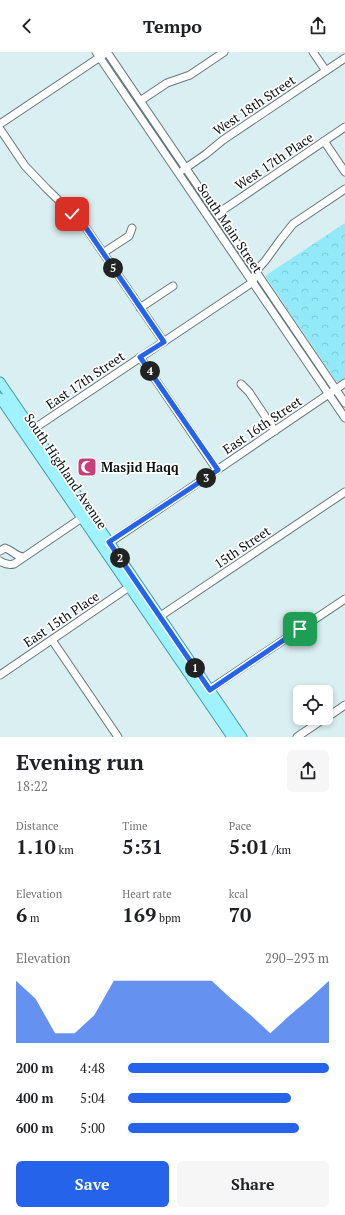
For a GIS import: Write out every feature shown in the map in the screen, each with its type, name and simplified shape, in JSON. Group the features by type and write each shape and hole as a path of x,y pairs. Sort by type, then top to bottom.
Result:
{"main road":[{"name":"South Highland Avenue","path":"0,382 29,432 156,619 206,692 242,737"},
{"name":"South Highland Avenue","path":"0,398 29,432"},
{"name":"South Highland Avenue","path":"206,692 232,737"}],"street":[{"path":"0,124 98,55 107,52"},
{"name":"South Main Street","path":"107,52 217,214 254,277 328,394 345,418"},
{"path":"140,101 167,83 190,75 224,52"},
{"path":"313,52 326,70"},
{"name":"South Main Street","path":"98,55 178,173 345,403"},
{"name":"West 18th Street","path":"178,173 206,154 223,140 345,58"},
{"name":"West 17th Place","path":"217,214 345,127"},
{"path":"0,130 25,166 46,189 84,225 164,342"},
{"path":"324,141 345,172"},
{"name":"East 17th Street","path":"29,432 164,342 254,277 293,224 345,189"},
{"path":"103,253 129,236 132,228"},
{"path":"140,308 173,286"},
{"path":"140,357 218,470"},
{"name":"East 16th Street","path":"106,545 345,383"},
{"path":"241,384 249,392 275,431"},
{"name":"15th Street","path":"156,619 345,492"},
{"path":"0,560 4,563 14,564 86,515"},
{"path":"0,551 8,548 18,557 24,557"},
{"name":"East 15th Place","path":"0,675 133,585"},
{"path":"206,692 345,599"},
{"path":"52,640 118,737"},
{"path":"333,713 345,705"},
{"path":"297,737 315,725"}],"green space":[{"path":"345,223 345,380 339,383 336,381 265,276"}],"place":[{"name":"Masjid Haqq","path":"87,467"}],"route":[{"path":"72,214 84,225 164,342 140,357 218,470 109,542 210,690 300,629"}]}
